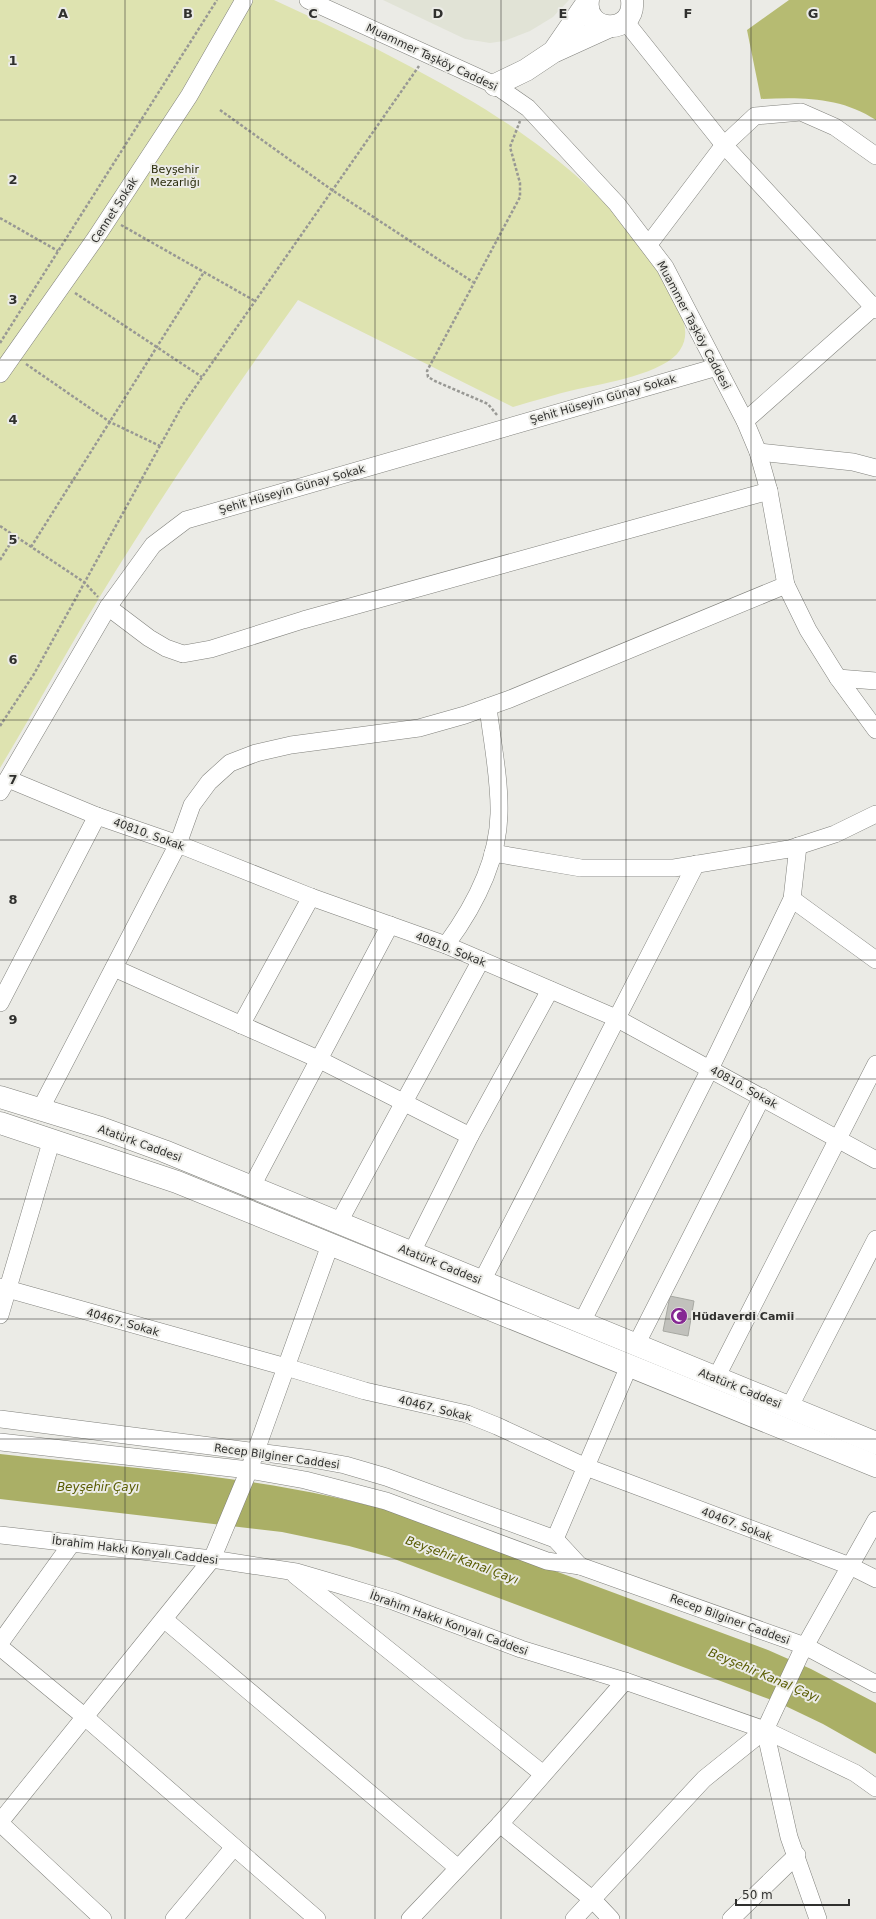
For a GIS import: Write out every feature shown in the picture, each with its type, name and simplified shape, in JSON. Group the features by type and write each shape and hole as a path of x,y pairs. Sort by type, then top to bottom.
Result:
{"main road":[{"path":"588,1 588,10 595,22 626,11"},
{"path":"553,52 588,1"},
{"path":"495,85 526,70 553,52 626,11"},
{"name":"Atatürk Caddesi","path":"0,1097 41,1108 164,1151 876,1443"},
{"name":"Atatürk Caddesi","path":"0,1123 52,1139 177,1182 876,1466"}],"street":[{"name":"Cennet Sokak","path":"0,374 108,218 189,96 244,0"},
{"name":"Muammer Taşköy Caddesi","path":"308,0 495,85 528,108 617,204 649,244 665,267 745,421 758,452 768,491 786,585 808,630 838,678 876,730"},
{"path":"626,11 724,145 875,307 745,421"},
{"path":"649,244 724,145 755,116 801,112 836,127 876,156"},
{"name":"Şehit Hüseyin Günay Sokak","path":"4,785 108,607 153,545 186,520 717,367"},
{"path":"758,452 853,462 876,468"},
{"path":"108,607 149,638 182,654 211,649 311,618 768,491"},
{"path":"41,1108 178,844 192,805 209,782 230,762 256,752 291,745 419,728 488,707 786,585"},
{"path":"838,678 876,680"},
{"path":"446,945 463,922 478,895 494,853 499,814 488,707"},
{"name":"40810. Sokak","path":"4,785 178,844 311,897 446,945 482,960 616,1018 876,1160"},
{"path":"494,853 581,868 674,868 798,846 835,834 876,814"},
{"path":"0,1003 97,816"},
{"path":"582,1322 710,1068 792,899 798,846"},
{"path":"482,1281 696,864"},
{"path":"241,1025 311,897"},
{"path":"792,899 876,960"},
{"path":"252,1186 390,925"},
{"path":"340,1222 482,960"},
{"path":"114,968 318,1059 470,1136"},
{"path":"412,1252 470,1136 550,990"},
{"path":"716,1378 876,1064"},
{"path":"636,1345 762,1097"},
{"path":"0,1315 4,1288 52,1139"},
{"path":"789,1408 876,1239"},
{"path":"103,1919 0,1822 165,1620 212,1559 256,1452 330,1245"},
{"name":"40467. Sokak","path":"4,1288 286,1367 364,1391 467,1414 497,1426 586,1467 850,1566 876,1579"},
{"path":"555,1539 629,1366"},
{"name":"Recep Bilginer Caddesi","path":"0,1419 312,1459 359,1469 386,1477 555,1539 580,1566"},
{"name":"Recep Bilginer Caddesi","path":"0,1442 249,1470 305,1480 386,1501 547,1561 580,1566 802,1650 876,1684"},
{"path":"574,1919 704,1779 765,1730 802,1650 876,1520"},
{"name":"İbrahim Hakkı Konyalı Caddesi","path":"0,1535 212,1559 290,1571 393,1601 521,1649 624,1681 765,1730 855,1772 876,1788"},
{"path":"0,1643 72,1543"},
{"path":"290,1571 543,1774"},
{"path":"165,1620 458,1868"},
{"path":"0,1647 85,1717 317,1919"},
{"path":"410,1919 500,1824 624,1681"},
{"path":"765,1730 789,1836 797,1855 818,1919"},
{"path":"500,1824 593,1900 611,1919"},
{"path":"174,1919 234,1847"},
{"path":"731,1919 797,1855"}],"path":[{"path":"0,343 217,0"},
{"path":"0,726 34,674 182,406 427,54"},
{"path":"504,428 500,419 488,404 435,381 428,377 427,371 520,197 520,183 510,147 517,127 528,108"},
{"path":"220,110 332,190 474,282"},
{"path":"0,218 58,251"},
{"path":"108,218 255,301"},
{"path":"31,547 204,272"},
{"path":"62,285 202,377"},
{"path":"13,356 110,422 160,446"},
{"path":"0,526 84,582 108,607"},
{"path":"0,560 15,536"}],"shaded area":[{"path":"383,0 569,0 553,17 530,31 504,41 490,43 465,39"},
{"path":"789,0 876,0 876,120 863,112 821,100 791,98 761,99 747,30"}],"green space":[{"name":"Beyşehir Mezarlığı","path":"0,0 274,0 343,32 411,67 486,110 523,134 558,160 590,189 620,220 647,254 680,313 685,328 685,335 684,343 673,358 648,371 618,381 570,391 513,407 298,300 204,434 137,537 86,620 0,768"}],"water":[{"name":"Beyşehir Çayı","path":"0,1454 154,1470 256,1483 357,1502 407,1516 768,1650 811,1669 876,1703 876,1754 823,1724 777,1702 389,1557 349,1546 282,1532 0,1499"}],"building":[{"name":"Hüdaverdi Camii","path":"670,1296 694,1301 688,1336 663,1331"}],"place":[{"name":"Hüdaverdi Camii","path":"679,1316"}],"water label":[{"name":"Beyşehir Kanal Çayı","path":"462,1560"},
{"name":"Beyşehir Kanal Çayı","path":"764,1675"}]}
